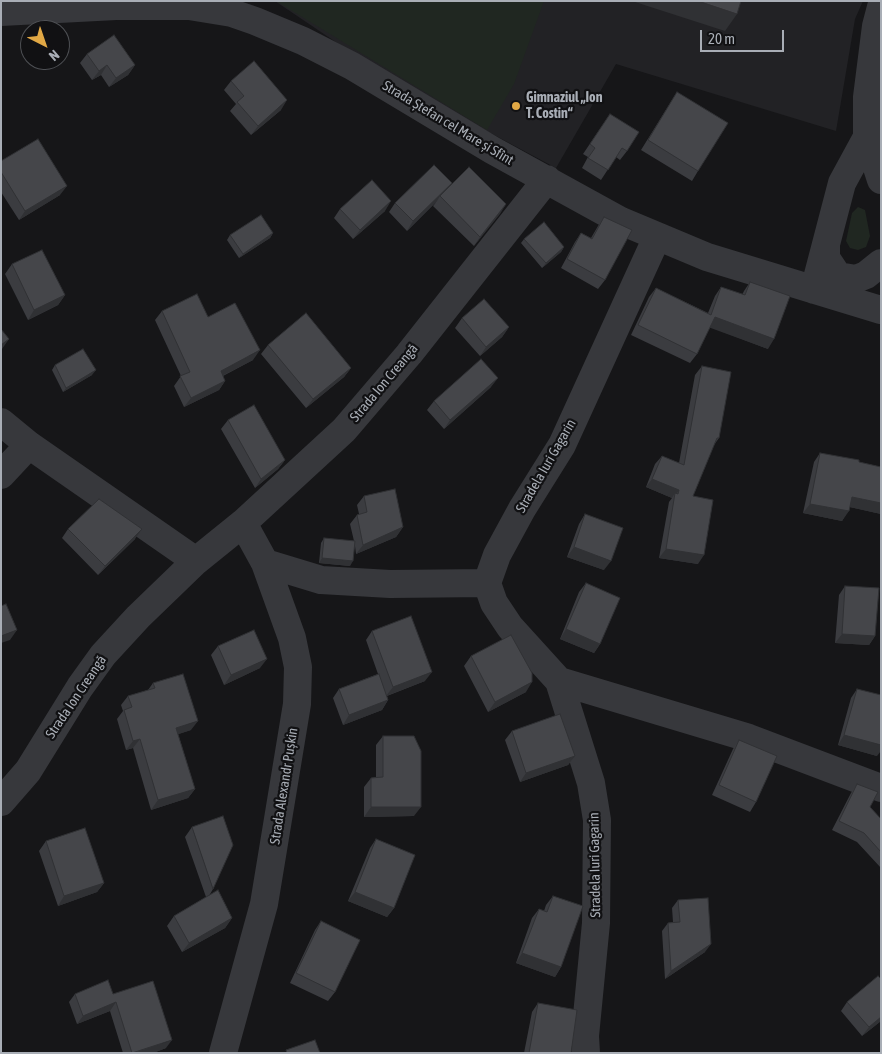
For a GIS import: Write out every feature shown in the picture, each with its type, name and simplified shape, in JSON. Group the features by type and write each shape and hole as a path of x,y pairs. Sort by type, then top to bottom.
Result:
{"street":[{"name":"Strada Ștefan cel Mare și Sfînt","path":"1,12 190,4 232,13 303,41 352,66 492,150 621,221 657,238 707,257 881,310"},
{"path":"881,8 876,65 867,87 867,136 881,180"},
{"path":"814,290 842,183 867,136"},
{"name":"Strada Ion Creangă","path":"3,798 28,771 80,687 103,655 138,617 196,561 243,523 305,468 374,397 547,180"},
{"name":"Stradela Iuri Gagarin","path":"586,1053 585,1036 596,923 597,820 591,783 559,681 510,627 494,603 487,583 497,555 522,509 562,446 657,238"},
{"path":"826,246 826,258 838,276 856,279 866,275 881,263"},
{"path":"1,422 29,445 196,561"},
{"path":"1,475 29,445"},
{"name":"Strada Alexandr Pușkin","path":"223,1053 264,904 297,704 298,667 292,638 266,563 243,523"},
{"path":"266,563 321,580 390,584 487,583"},
{"path":"559,681 749,738 881,788"}],"shaded area":[{"name":"Gimnaziul „Ion T. Costin“","path":"275,1 863,1 855,19 836,131 616,64 556,168 395,82"},
{"path":"276,1 544,1 514,84 487,130"},
{"path":"858,207 865,210 870,236 866,247 858,250 850,248 846,241 852,213"}],"building":[{"path":"698,1 741,1 737,14"},
{"path":"114,35 135,65 116,78 107,65 99,71 87,54"},
{"path":"254,61 287,100 258,126 237,102 244,96 231,81"},
{"path":"677,92 728,123 698,171 648,140"},
{"path":"610,114 639,132 627,151 622,148 608,170 588,158 595,148 590,144"},
{"path":"38,139 67,186 25,211 1,172 1,161"},
{"path":"434,165 452,183 413,221 395,203"},
{"path":"469,167 506,204 480,237 440,196"},
{"path":"372,180 391,201 360,230 340,209"},
{"path":"261,215 273,233 243,254 230,235"},
{"path":"604,217 632,230 605,280 567,259 581,233 592,239"},
{"path":"544,222 564,247 546,263 524,239"},
{"path":"42,250 65,295 34,310 12,264"},
{"path":"750,282 790,296 774,339 715,317 697,354 638,325 656,288 711,315 721,287 745,295"},
{"path":"197,294 208,317 235,303 260,350 221,371 225,381 191,398 180,376 190,372 162,311"},
{"path":"484,299 509,327 486,347 462,318"},
{"path":"306,313 351,368 313,399 268,345"},
{"path":"1,329 9,339 1,345"},
{"path":"83,349 96,370 66,388 55,365"},
{"path":"481,359 498,378 450,420 434,401"},
{"path":"702,366 731,372 719,438 717,438 693,496 713,500 704,555 666,549 675,493 678,494 679,490 652,479 662,456 684,465"},
{"path":"254,405 285,460 261,479 228,420"},
{"path":"820,453 859,460 859,462 881,467 881,503 852,497 849,511 810,504"},
{"path":"395,489 403,527 363,545 357,515 367,512 364,496"},
{"path":"99,499 142,529 105,566 68,529"},
{"path":"585,514 623,528 611,561 574,547"},
{"path":"324,538 355,541 353,561 322,558"},
{"path":"586,583 620,598 600,644 566,629"},
{"path":"845,586 879,588 875,636 842,634"},
{"path":"6,604 17,630 1,636 1,606"},
{"path":"411,616 432,672 393,687 372,631"},
{"path":"254,630 267,659 231,675 218,646"},
{"path":"511,635 532,673 532,682 495,702 471,656"},
{"path":"183,674 198,721 176,728 195,789 158,800 140,739 133,741 124,710 132,707 128,696 155,688 153,683"},
{"path":"379,674 388,700 349,715 339,689"},
{"path":"857,689 881,695 881,745 844,735"},
{"path":"560,714 575,756 526,773 512,731"},
{"path":"383,736 414,736 421,751 421,807 371,807 371,778 383,777"},
{"path":"739,740 777,756 756,802 719,785"},
{"path":"857,784 878,792 870,807 881,819 881,852 864,833 839,821"},
{"path":"223,816 233,845 213,889 192,827"},
{"path":"85,828 104,883 64,896 46,841"},
{"path":"376,839 415,855 394,908 355,892"},
{"path":"218,890 232,918 189,943 174,916"},
{"path":"553,896 583,906 561,967 522,953 539,909 547,912"},
{"path":"708,898 711,944 671,971 668,923 680,922 678,900"},
{"path":"321,921 360,940 335,992 296,973"},
{"path":"878,976 881,979 881,1017 869,1027 847,1002"},
{"path":"108,980 113,994 153,981 172,1040 132,1053 116,1002 83,1016 75,994"},
{"path":"538,1003 577,1010 571,1053 529,1053"},
{"path":"315,1040 320,1053 287,1053 286,1050"}],"place":[{"name":"Gimnaziul „Ion T. Costin“","path":"516,106"}]}
